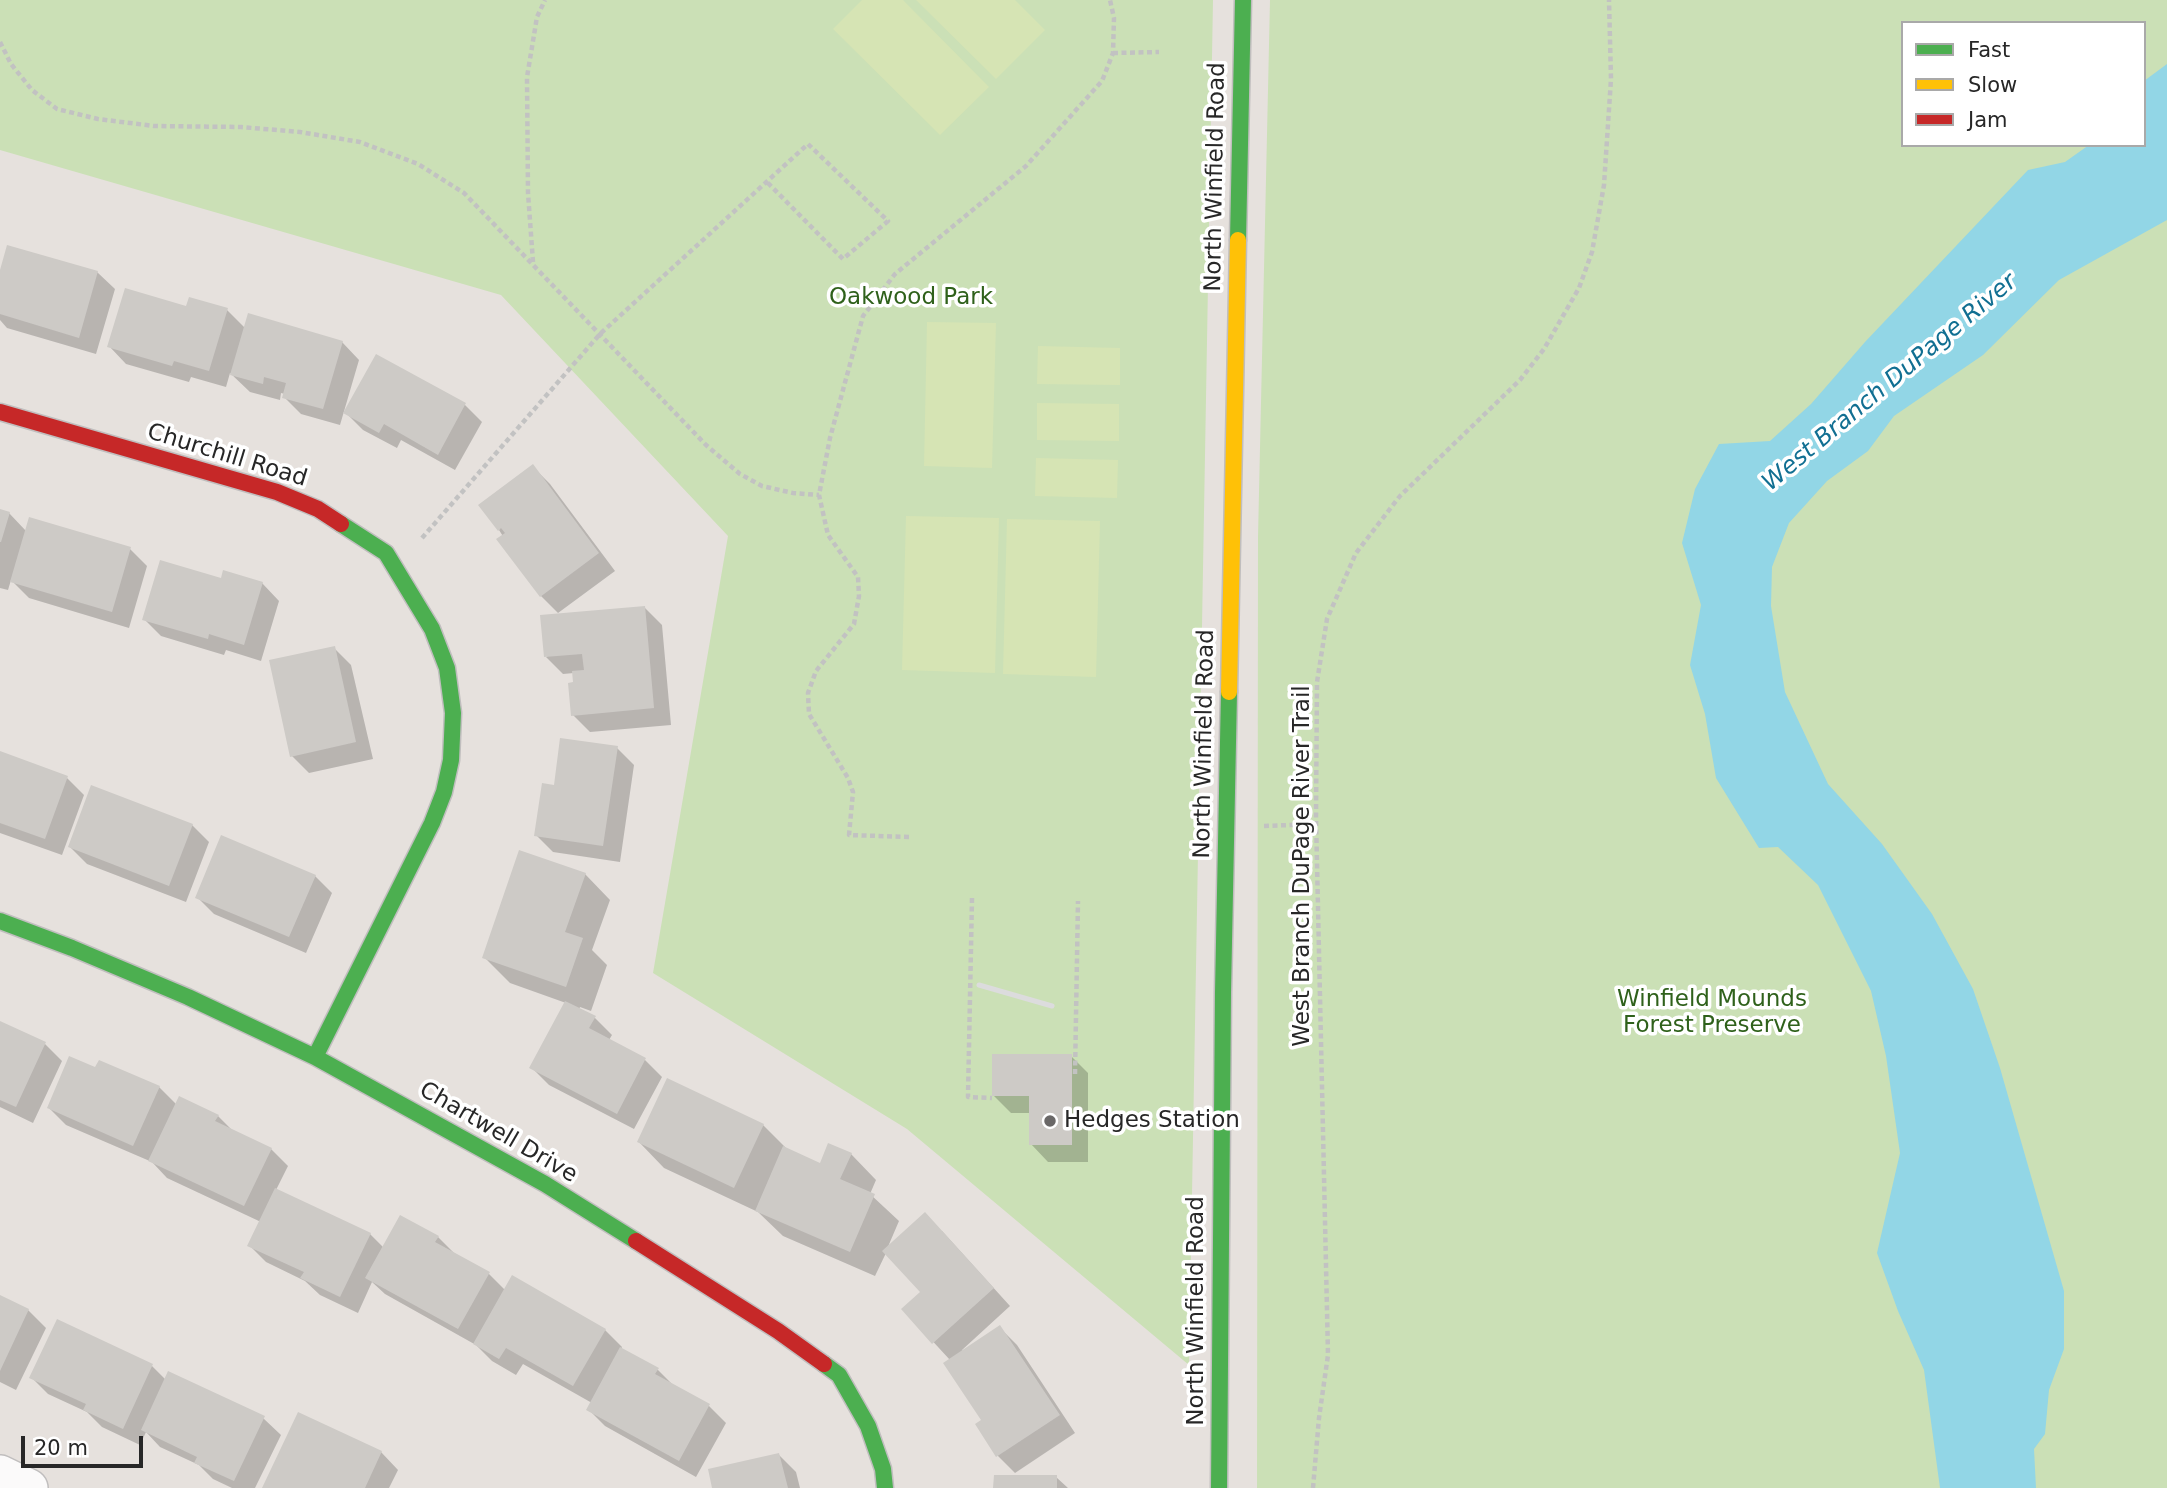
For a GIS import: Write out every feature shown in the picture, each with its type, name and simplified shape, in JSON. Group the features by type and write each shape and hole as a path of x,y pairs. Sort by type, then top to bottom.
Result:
{"street":[{"name":"North Winfield Road","path":"1219,1488 1224,966 1243,0"},
{"name":"Churchill Road","path":"0,412 276,492 318,509 386,553 432,629 447,668 453,713 451,760 444,792 432,823 315,1057"},
{"name":"Chartwell Drive","path":"0,921 176,992 315,1057 545,1184 778,1331 839,1376 868,1426 883,1469 885,1488"},
{"path":"0,1474 29,1488"}],"path":[{"path":"533,263 528,193 527,77 537,17 545,0"},
{"path":"909,837 849,835 853,792 848,778 810,714 808,693 816,671 854,624 859,596 858,577 828,535 819,495 830,438 863,316 895,274 1026,166 1102,80 1113,53 1114,18 1110,0"},
{"name":"West Branch DuPage River Trail","path":"1313,1488 1328,1355 1316,824 1317,682 1327,620 1356,554 1400,496 1520,380 1544,349 1580,288 1592,252 1604,185 1611,79 1609,0"},
{"path":"0,41 11,64 32,90 58,108 98,119 154,127 241,127 300,132 360,142 418,164 464,193 706,445 740,474 762,486 819,495"},
{"path":"1113,53 1159,52"},
{"path":"396,568 600,334 766,182 808,144 888,221 843,259 766,182"},
{"path":"1251,827 1316,824"},
{"path":"972,898 968,1097 992,1098"},
{"path":"1075,1074 1078,901"}],"green space":[{"name":"Oakwood Park","path":"0,0 1213,0 1189,1365 907,1129 653,973 728,536 501,295 0,150"},
{"path":"862,0 903,0 989,87 940,135 833,29"},
{"path":"916,0 1015,0 1045,30 996,79"},
{"name":"Winfield Mounds Forest Preserve","path":"1270,0 2167,0 2167,1488 1257,1488 1258,537"},
{"path":"927,322 996,323 992,468 924,466"},
{"path":"1038,346 1120,348 1120,385 1037,384"},
{"path":"1037,403 1119,404 1119,441 1037,440"},
{"path":"1036,458 1118,460 1117,498 1035,496"},
{"path":"906,516 999,518 995,673 902,670"},
{"path":"1007,519 1100,521 1096,677 1003,674"}],"water":[{"name":"West Branch DuPage River","path":"2167,64 2167,220 2059,280 1983,355 1894,416 1868,451 1827,481 1789,523 1772,567 1771,606 1785,692 1828,784 1882,844 1932,914 1973,989 2000,1068 2064,1291 2064,1349 2049,1390 2045,1434 2034,1449 2036,1488 1940,1488 1924,1370 1898,1311 1877,1253 1900,1153 1886,1056 1871,991 1818,885 1778,847 1759,848 1716,778 1705,714 1690,665 1701,605 1682,543 1695,489 1719,444 1770,441 1811,404 1865,342 2028,170 2065,162 2086,147 2146,147 2146,80"}],"building":[{"path":"7,245 98,271 79,338 0,314 0,270"},
{"path":"125,288 186,306 189,297 228,308 209,371 174,361 172,366 107,347"},
{"path":"248,313 343,341 323,409 282,398 286,383 264,377 263,384 230,375"},
{"path":"376,354 466,403 438,455 384,424 379,433 343,413"},
{"path":"533,464 599,553 540,597 496,539 505,533 501,528 498,531 478,505"},
{"path":"0,509 10,512 1,542 0,542"},
{"path":"29,517 131,547 112,612 10,582"},
{"path":"160,560 221,578 223,570 263,582 244,645 209,634 208,639 142,620"},
{"path":"645,606 654,708 571,716 568,683 573,682 572,671 584,670 582,654 544,657 540,615"},
{"path":"335,646 356,742 290,757 269,660"},
{"path":"560,738 618,746 603,846 534,836 542,783 554,785"},
{"path":"0,751 68,776 45,839 0,823"},
{"path":"91,785 193,824 169,886 68,847"},
{"path":"221,835 316,875 289,937 195,898"},
{"path":"519,850 586,873 565,932 583,938 566,987 482,958"},
{"path":"565,1001 596,1016 589,1028 646,1058 617,1114 529,1068"},
{"path":"0,1021 46,1042 16,1107 0,1100"},
{"name":"Hedges Station","path":"992,1054 1072,1054 1072,1145 1029,1145 1029,1096 992,1096"},
{"path":"69,1056 95,1067 99,1060 160,1086 133,1146 47,1108"},
{"path":"667,1078 764,1124 734,1188 637,1142"},
{"path":"179,1096 219,1115 215,1121 272,1148 244,1206 148,1161"},
{"path":"828,1143 852,1153 840,1179 875,1194 850,1252 755,1211 783,1146 820,1163"},
{"path":"275,1188 371,1233 340,1297 300,1278 304,1272 247,1246"},
{"path":"925,1212 994,1288 932,1344 901,1309 920,1292 882,1251"},
{"path":"400,1215 439,1236 435,1242 490,1272 458,1329 365,1278"},
{"path":"512,1275 606,1329 573,1386 506,1348 499,1359 473,1344"},
{"path":"0,1295 29,1309 0,1371"},
{"path":"57,1319 153,1364 123,1429 83,1410 86,1404 29,1378"},
{"path":"1000,1325 1060,1415 996,1457 975,1424 981,1420 943,1363"},
{"path":"620,1347 659,1368 655,1374 710,1404 679,1461 586,1410"},
{"path":"168,1371 265,1416 234,1481 194,1463 197,1457 141,1430"},
{"path":"298,1412 382,1451 365,1488 262,1488"},
{"path":"779,1453 788,1488 712,1488 708,1469"},
{"path":"994,1475 1057,1475 1057,1488 993,1488"}],"railway":[{"path":"979,985 1052,1006"}],"traffic: fast":[{"path":"1238,240 1243,0"},
{"path":"315,1057 432,823 444,792 451,760 453,713 447,668 432,629 386,553 341,524"},
{"path":"1219,1488 1223,992 1229,692"},
{"path":"0,921 188,997 315,1057 545,1184 636,1241"},
{"path":"824,1364 839,1375 868,1426 883,1469 885,1488"}],"traffic: slow":[{"path":"1229,692 1238,240"}],"traffic: jam":[{"path":"0,412 277,492 318,509 341,524"},
{"path":"636,1241 778,1331 824,1364"}],"place":[{"name":"Hedges Station","path":"1050,1121"}]}
